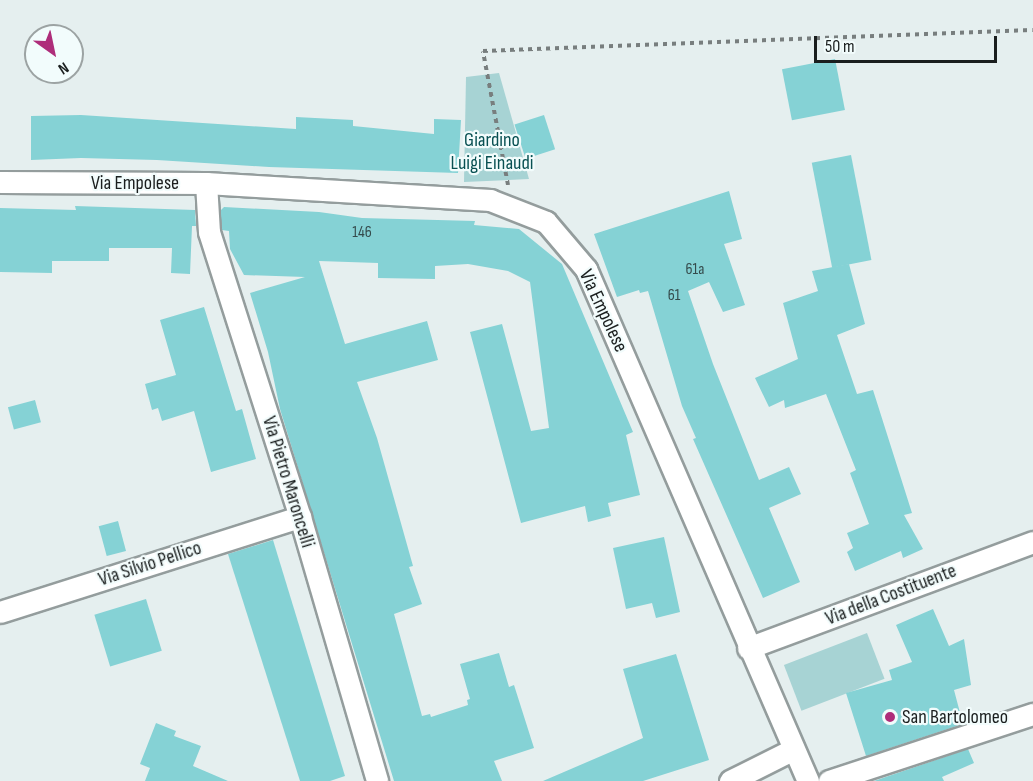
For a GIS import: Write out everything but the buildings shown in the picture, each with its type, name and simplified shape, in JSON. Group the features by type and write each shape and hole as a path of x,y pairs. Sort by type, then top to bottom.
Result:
{"street":[{"name":"Via Empolese","path":"0,182 206,183 490,200 546,222 586,269 792,750 808,781"},
{"name":"Via Pietro Maroncelli","path":"206,183 209,232 300,517 377,781"},
{"name":"Via Silvio Pellico","path":"0,612 300,517"},
{"name":"Via della Costituente","path":"748,648 1033,542"},
{"path":"830,781 1033,714"},
{"path":"730,781 792,750"}],"path":[{"path":"512,208 483,51 1033,30"}],"green space":[{"name":"Giardino Luigi Einaudi","path":"499,73 529,179 464,182 466,77"},
{"path":"867,633 885,679 801,711 784,665"}],"place":[{"name":"San Bartolomeo","path":"890,717"}]}
